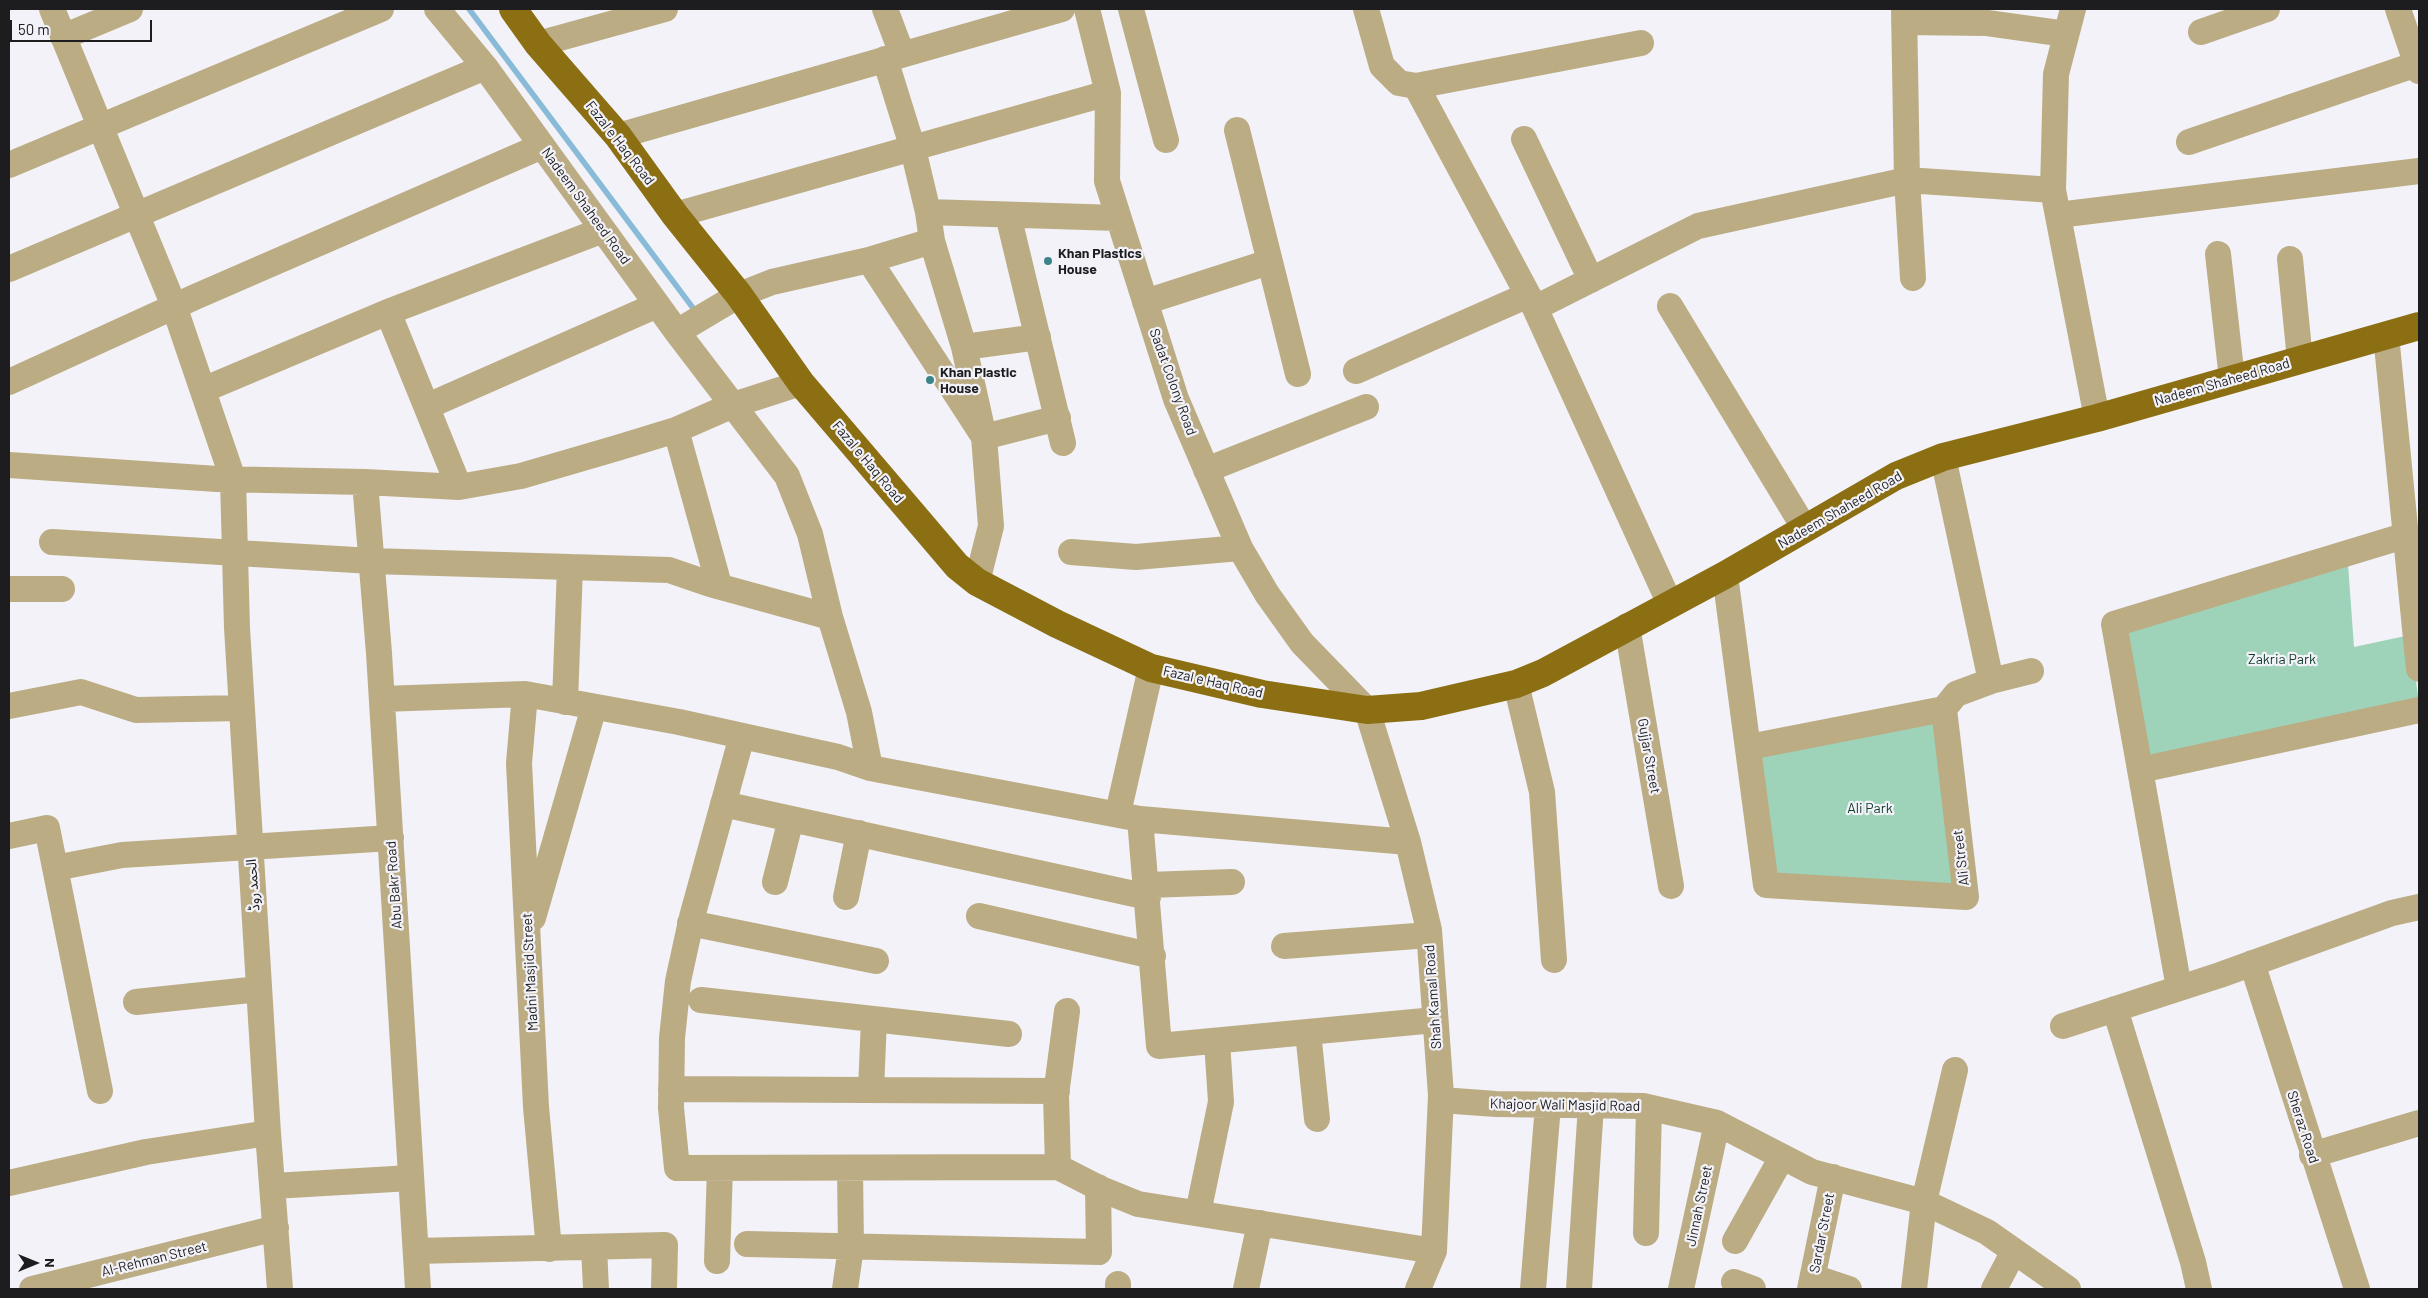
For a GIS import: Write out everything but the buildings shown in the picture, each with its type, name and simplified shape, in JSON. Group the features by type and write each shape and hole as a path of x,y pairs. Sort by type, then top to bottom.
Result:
{"main road":[{"name":"Fazal e Haq Road","path":"513,9 538,44 618,136 675,215 738,295 801,383 957,566 977,582 1057,624 1152,668 1262,694 1367,710"},
{"name":"Nadeem Shaheed Road","path":"1367,710 1421,706 1516,684 1544,673 1626,626 1725,575 1896,476 1943,457 2097,418 2419,326"}],"street":[{"name":"الحمد روڈ","path":"52,9 99,128 174,306 233,480 242,708 268,1133 280,1289"},
{"path":"63,37 130,9"},
{"path":"9,165 381,9"},
{"name":"Nadeem Shaheed Road","path":"437,9 485,67 657,305 787,476 810,534 830,617 859,712 870,768"},
{"path":"538,44 665,9"},
{"path":"885,9 913,149 928,212 932,241 964,347 984,437 991,526 977,582"},
{"path":"618,136 1062,9"},
{"name":"Sadat Colony Road","path":"1087,9 1108,93 1107,181 1117,218 1146,302 1176,399 1240,548 1266,594 1302,644 1367,710"},
{"path":"1130,9 1166,140"},
{"path":"1366,9 1382,66 1399,83 1416,86 1641,43"},
{"path":"2073,9 2056,74 2053,190 2097,418"},
{"path":"2201,32 2267,9"},
{"path":"2189,142 2418,67 2398,9"},
{"path":"1913,278 1907,180 1904,16 1987,23 2066,34"},
{"path":"9,268 485,67"},
{"path":"1416,86 1532,302 1670,604"},
{"path":"675,215 1108,93"},
{"path":"1237,130 1298,374"},
{"path":"1524,139 1591,280"},
{"path":"9,382 174,306 542,146"},
{"path":"2058,215 2419,171"},
{"path":"1356,371 1591,280 1698,226 1907,180 2053,190"},
{"path":"928,212 1117,218"},
{"path":"984,437 1060,430 1008,214"},
{"path":"203,390 388,312 603,230"},
{"path":"677,332 738,295 772,282 869,260 932,241"},
{"path":"2218,254 2232,379"},
{"path":"2290,258 2300,360"},
{"path":"869,260 984,437"},
{"path":"1146,302 1269,262"},
{"path":"428,406 657,305"},
{"path":"1670,306 1805,529"},
{"path":"388,312 428,406 459,487"},
{"path":"2386,335 2419,670"},
{"path":"964,347 1038,337"},
{"path":"9,465 233,480 365,482 459,487 522,476 676,430 733,405 801,383"},
{"path":"1206,470 1366,407"},
{"path":"676,430 719,585"},
{"path":"1943,457 1991,681"},
{"name":"Abu Bakr Road","path":"365,482 382,699 418,1289"},
{"path":"2179,988 2114,624 2407,535"},
{"path":"52,542 372,562 669,570 830,617"},
{"path":"1071,552 1136,557 1240,548"},
{"path":"565,702 570,567"},
{"name":"Ali Street","path":"1725,575 1750,747 1766,885 1966,897 1944,709"},
{"path":"9,589 62,589"},
{"name":"Gujjar Street","path":"1626,626 1671,886"},
{"path":"1152,668 1129,816 1148,891 1159,1046 1435,1020"},
{"path":"1750,747 1944,709 1956,694 1991,681 2031,671"},
{"path":"1516,684 1542,792 1554,960"},
{"path":"9,706 81,692 136,710 242,708"},
{"path":"382,699 525,694 742,736 838,757 870,768 1129,816 1408,842"},
{"name":"Madni Masjid Street","path":"525,694 519,763 536,1107 549,1249"},
{"path":"528,938 594,707"},
{"name":"Shah Kamal Road","path":"1367,710 1408,842 1429,935 1440,1100 1434,1251 1418,1289"},
{"path":"2140,770 2419,710"},
{"path":"742,736 690,923 678,981 672,1038 671,1089 677,1168 1058,1167 1138,1204 1434,1251"},
{"path":"723,804 859,834 1148,891 1232,882"},
{"path":"775,882 791,819"},
{"path":"9,836 47,828 100,1091"},
{"path":"846,897 859,834"},
{"path":"55,868 122,855 250,845 391,838"},
{"path":"2063,1026 2252,963 2392,913 2419,907"},
{"path":"979,916 1153,956"},
{"path":"690,923 876,961"},
{"path":"1284,946 1429,935"},
{"name":"Sheraz Road","path":"2252,963 2356,1289"},
{"path":"136,1002 259,989"},
{"path":"702,1000 1008,1034"},
{"path":"2115,1009 2199,1289"},
{"path":"1058,1167 1057,1091 1068,1011"},
{"path":"871,1090 874,1019"},
{"path":"1308,1032 1317,1119"},
{"path":"1198,1214 1221,1102 1217,1041"},
{"path":"1914,1289 1924,1202 1955,1070"},
{"path":"671,1089 1057,1091"},
{"name":"Khajoor Wali Masjid Road","path":"1440,1100 1649,1108 1717,1123 1812,1172 1924,1202 1987,1232 2056,1285"},
{"path":"1533,1289 1548,1105"},
{"path":"1579,1289 1591,1106"},
{"path":"1646,1233 1649,1108"},
{"name":"Jinnah Street","path":"1681,1289 1717,1123"},
{"path":"2312,1155 2419,1123"},
{"path":"9,1183 146,1152 268,1133"},
{"path":"1735,1241 1782,1157"},
{"path":"717,1261 720,1168"},
{"path":"845,1289 851,1247 850,1168"},
{"name":"Sardar Street","path":"1812,1283 1832,1177"},
{"path":"273,1186 412,1178"},
{"path":"747,1244 1098,1252 1098,1187"},
{"path":"1246,1289 1260,1223"},
{"name":"Al-Rehman Street","path":"32,1289 276,1228"},
{"path":"416,1251 665,1245 664,1289"},
{"path":"594,1247 596,1289"},
{"path":"1994,1289 2014,1251"},
{"path":"1812,1283 1849,1289"}],"green space":[{"name":"Zakria Park","path":"2348,564 2354,647 2410,635 2419,704 2145,764 2120,627"},
{"name":"Ali Park","path":"1944,709 1966,897 1766,885 1749,747"}],"waterway":[{"path":"469,9 693,308"}],"place":[{"name":"Khan Plastics House","path":"1048,261"},
{"name":"Khan Plastic House","path":"930,380"}]}
